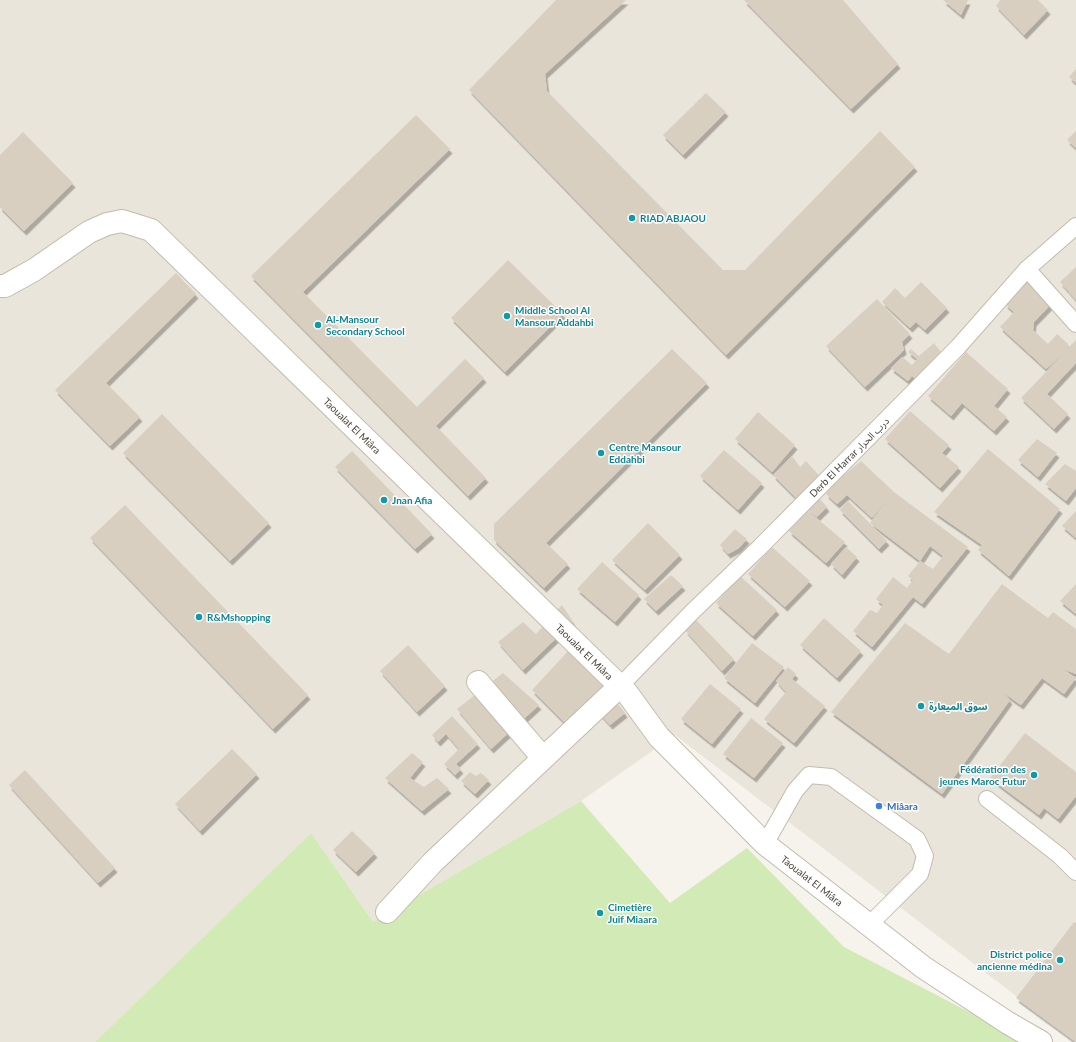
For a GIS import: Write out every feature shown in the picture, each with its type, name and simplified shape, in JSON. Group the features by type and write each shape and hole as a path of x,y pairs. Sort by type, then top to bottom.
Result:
{"street":[{"name":"Taoualat El Miâra","path":"0,286 5,286 34,270 89,232 107,224 122,221 151,230 628,693 659,737 765,844 923,967 1008,1023 1041,1042"},
{"path":"478,682 543,758"},
{"path":"387,912 433,862 620,686"}],"lane":[{"name":"Derb El Harrar درب الحرار","path":"620,686 693,611 760,547 958,347 1027,269 1076,226"},
{"path":"1027,269 1076,324"},
{"path":"765,844 795,791 809,775 831,777 917,839 925,856 920,874 870,926"},
{"path":"987,799 1060,856 1076,872"}],"shaded area":[{"path":"0,0 1076,0 1076,1042 675,735 581,801 373,922 311,833 95,1042 0,1042"}],"green space":[{"name":"Cimetière Juif Miaara","path":"581,801 670,903 747,848 844,947 1027,1042 95,1042 311,833 373,922"}],"building":[{"name":"RIAD ABJAOU","path":"556,0 626,0 545,74 547,91 723,270 745,270 880,131 915,167 726,355 469,90"},
{"path":"744,0 843,0 898,64 851,109"},
{"path":"943,0 968,0 961,15"},
{"path":"1000,0 1038,0 1048,10 1024,35 996,6"},
{"path":"1076,69 1076,83 1069,77"},
{"path":"706,93 726,112 683,155 663,135"},
{"name":"Al-Mansour Secondary School","path":"416,115 450,149 303,292 417,407 465,359 484,378 436,426 486,478 468,496 251,276"},
{"path":"1076,131 1076,148 1067,140"},
{"path":"23,132 73,183 24,231 0,207 0,155"},
{"name":"Middle School Al Mansour Addahbi","path":"508,260 563,314 505,372 451,318"},
{"path":"1076,267 1076,300 1060,282"},
{"path":"176,273 196,294 106,383 140,417 110,446 55,390"},
{"path":"1030,277 1055,300 1034,322 1033,330 1048,344 1057,334 1068,344 1067,349 1076,340 1076,363 1047,394 1068,414 1054,429 1021,398 1064,353 1046,369 1000,327 1014,312 1005,304"},
{"path":"921,282 947,308 925,330 916,322 910,328 882,302 895,288 905,298"},
{"path":"877,299 910,334 902,342 904,350 865,387 826,346"},
{"path":"934,343 944,356 919,382 912,376 908,381 891,368 902,357 912,365 917,359 908,352 911,349 919,356"},
{"name":"Centre Mansour Eddahbi","path":"672,349 707,383 546,543 568,564 544,588 494,540 494,524"},
{"path":"966,352 1008,389 994,406 1007,417 994,431 962,403 951,416 928,396"},
{"path":"910,411 949,445 942,453 959,467 940,488 885,439"},
{"path":"758,412 795,445 772,472 735,439"},
{"path":"162,414 269,523 230,561 123,453"},
{"path":"1037,439 1057,453 1038,477 1018,460"},
{"path":"988,449 1060,509 1009,576 978,550 982,545 934,512"},
{"path":"724,450 762,483 738,510 700,476"},
{"name":"Jnan Afia","path":"352,451 432,534 415,549 335,467"},
{"path":"792,456 800,467 806,461 822,479 799,501 773,475"},
{"path":"861,461 894,492 968,547 922,604 913,597 872,647 853,631 870,610 877,613 883,605 876,599 893,577 907,588 913,580 908,576 920,561 870,523 888,499 872,518 847,495 837,504 826,494 834,483","holes":["930,546 943,556 933,569 920,561"]},
{"path":"1065,464 1076,471 1076,488 1066,501 1045,484"},
{"path":"817,496 827,507 817,517 807,510"},
{"path":"848,501 887,541 879,549 840,510"},
{"name":"R&Mshopping","path":"125,505 308,695 273,729 90,538"},
{"path":"807,510 845,542 826,563 789,531"},
{"path":"1076,511 1076,538 1062,526"},
{"path":"648,523 680,555 645,590 612,560"},
{"path":"735,529 747,539 739,548 728,554 720,545"},
{"path":"772,547 810,581 785,607 748,574"},
{"path":"846,547 857,557 842,575 831,564"},
{"path":"602,562 639,595 615,622 577,589"},
{"path":"671,575 683,586 656,611 644,599"},
{"path":"740,576 777,610 753,636 716,603"},
{"name":"سوق الميعارة","path":"1002,584 1048,618 1053,612 1076,629 1076,674 1063,669 1076,678 1064,694 1042,678 1021,705 1004,693 1010,700 942,794 831,712 905,623 949,654"},
{"path":"1076,584 1076,614 1060,601"},
{"path":"562,605 573,622 523,670 498,642 523,622 536,634"},
{"path":"824,618 861,651 837,678 800,645"},
{"path":"696,620 734,659 722,671 685,630"},
{"path":"584,634 621,681 567,725 532,690"},
{"path":"752,643 784,667 755,703 724,678"},
{"path":"408,645 445,686 417,712 380,671"},
{"path":"788,667 796,674 792,679 825,706 794,743 764,719 786,692 776,681"},
{"path":"503,673 539,705 491,749 457,709"},
{"path":"710,684 741,709 712,744 681,719"},
{"path":"615,700 625,713 610,725 599,713"},
{"path":"452,716 478,744 456,764 461,769 455,775 444,764 459,749 446,734 438,742 432,735"},
{"path":"751,718 783,743 754,778 723,754"},
{"name":"Fédération des jeunes Maroc Futur","path":"1025,733 1076,772 1076,796 1058,819 1044,808 1039,815 990,778"},
{"path":"232,749 257,774 200,831 175,804"},
{"path":"412,753 423,762 410,778 424,787 437,778 449,789 422,811 385,778"},
{"path":"25,770 115,868 98,883 9,785"},
{"path":"470,772 476,776 481,773 489,780 475,794 461,781"},
{"path":"352,831 375,853 356,872 333,850"},
{"name":"District police ancienne médina","path":"1074,922 1076,923 1076,1042 1016,998"}],"place":[{"name":"RIAD ABJAOU","path":"632,218"},
{"name":"Middle School Al Mansour Addahbi","path":"507,316"},
{"name":"Al-Mansour Secondary School","path":"318,325"},
{"name":"Centre Mansour Eddahbi","path":"601,453"},
{"name":"Jnan Afia","path":"384,500"},
{"name":"R&Mshopping","path":"199,617"},
{"name":"سوق الميعارة","path":"921,706"},
{"name":"Fédération des jeunes Maroc Futur","path":"1034,775"},
{"name":"Miâara","path":"879,806"},
{"name":"Cimetière Juif Miaara","path":"600,913"},
{"name":"District police ancienne médina","path":"1060,960"}]}
